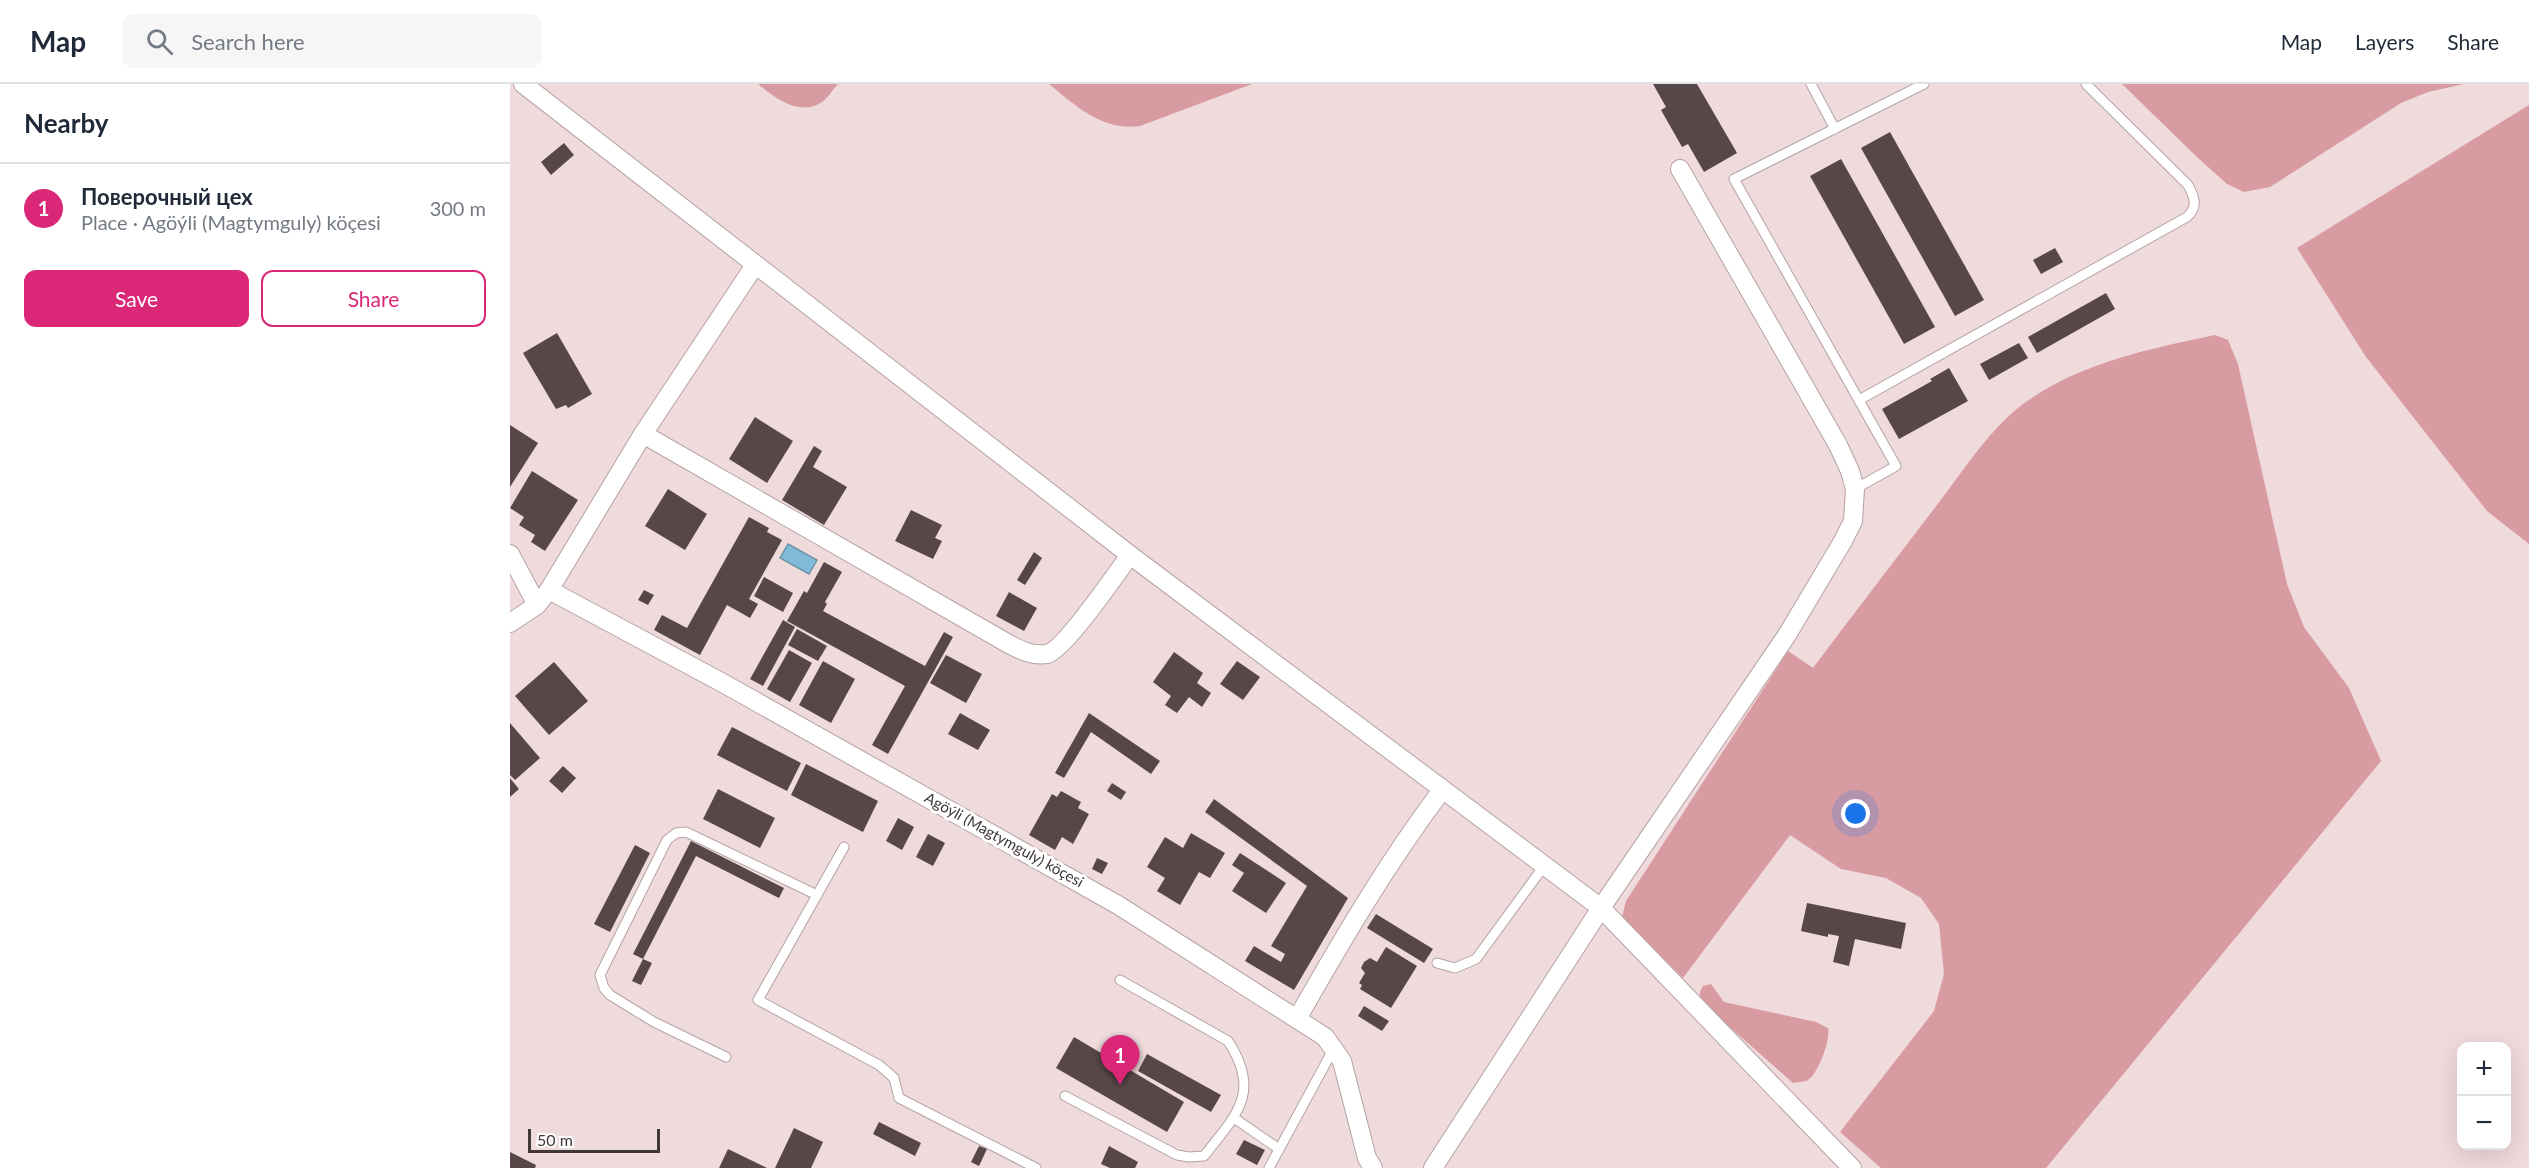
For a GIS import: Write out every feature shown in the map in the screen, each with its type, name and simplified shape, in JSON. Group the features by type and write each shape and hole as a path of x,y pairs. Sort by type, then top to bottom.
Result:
{"street":[{"path":"524,84 1130,555 1601,908 1852,1168"},
{"path":"1433,1168 1601,908 1787,635 1853,521 1855,489 1850,471 1838,445 1680,169"},
{"path":"510,623 537,605 549,590 643,434 755,265"},
{"path":"643,434 1007,643 1030,654 1049,654 1064,641 1130,555"},
{"path":"510,554 537,605"},
{"name":"Agöýli (Magtymguly) köçesi","path":"549,590 721,682 1118,905 1325,1037 1342,1061 1367,1158 1373,1168"},
{"path":"1297,1019 1359,910 1412,830 1442,790"}],"lane":[{"path":"1811,84 1835,129"},
{"path":"1855,489 1896,466 1734,179 1924,84"},
{"path":"1859,400 2193,212 2195,203 2188,186 2085,84"},
{"path":"726,1057 654,1022 610,995 601,982 600,975 667,840 676,833 686,832 817,895"},
{"path":"844,847 758,1000 879,1065 894,1078 899,1098 1036,1168"},
{"path":"1437,963 1455,968 1476,959 1544,866"},
{"path":"1065,1095 1177,1155 1189,1157 1204,1156 1234,1118 1244,1098 1245,1090 1239,1057 1228,1041 1120,980"},
{"path":"1269,1168 1334,1048"},
{"path":"1234,1118 1279,1149"}],"shaded area":[{"path":"758,84 838,84 822,102 814,106 797,107 780,100"},
{"path":"1049,84 1252,84 1140,126 1126,127 1102,121 1090,115"},
{"path":"2122,84 2464,84 2428,92 2401,103 2270,187 2244,192 2227,184"},
{"path":"2529,105 2529,544 2487,511 2366,357 2297,248"},
{"path":"2215,335 2228,340 2238,364 2287,584 2304,627 2349,688 2381,761 2046,1168 1881,1168 1840,1132 1934,1011 1944,974 1939,924 1921,898 1886,878 1841,869 1790,835 1683,978 1622,917 1626,901 1788,651 1813,668 1979,450 2011,414 2045,390 2091,368 2140,352"},
{"path":"1711,984 1724,1002 1816,1022 1828,1028 1826,1048 1812,1076 1806,1081 1793,1083 1707,1007 1701,1000 1700,992 1703,986"}],"water":[{"path":"788,544 817,560 809,574 780,558"}],"building":[{"path":"1653,84 1697,84 1737,153 1704,172 1688,144 1682,147 1661,110 1666,107"},
{"path":"1890,132 1984,300 1955,316 1861,148"},
{"path":"564,143 574,155 551,175 541,162"},
{"path":"1841,159 1935,327 1904,344 1810,176"},
{"path":"2055,248 2063,262 2041,274 2033,260"},
{"path":"2106,293 2115,309 2037,353 2028,337"},
{"path":"557,333 592,394 568,408 566,405 556,409 523,353"},
{"path":"2019,343 2028,358 1989,380 1980,364"},
{"path":"1949,368 1968,401 1899,439 1882,409 1932,381 1930,379"},
{"path":"755,417 793,441 767,483 729,459"},
{"path":"510,425 538,443 510,487"},
{"path":"814,446 822,451 813,467 847,487 824,525 782,500"},
{"path":"532,471 578,500 545,551 531,542 535,535 519,525 524,517 510,508"},
{"path":"668,489 707,514 685,550 645,526"},
{"path":"911,510 942,525 935,538 942,541 933,559 895,541"},
{"path":"749,517 769,528 767,532 782,540 749,599 758,604 750,618 727,605 700,655 654,630 662,615 687,628"},
{"path":"1034,552 1042,558 1025,585 1017,580"},
{"path":"824,562 842,572 825,602 827,604 823,611 925,666 944,632 953,637 888,754 872,745 905,686 787,621 804,591 807,593"},
{"path":"764,577 793,593 783,612 754,596"},
{"path":"644,590 654,595 648,605 638,600"},
{"path":"1009,592 1037,608 1024,631 996,616"},
{"path":"783,620 795,627 763,686 750,679"},
{"path":"797,629 827,646 818,661 788,645"},
{"path":"789,650 812,663 790,702 767,689"},
{"path":"1174,652 1203,673 1197,683 1211,693 1202,707 1189,697 1177,713 1165,705 1171,696 1153,682"},
{"path":"946,655 982,674 966,703 930,683"},
{"path":"823,661 855,679 831,723 799,705"},
{"path":"1237,661 1260,677 1243,700 1220,684"},
{"path":"554,662 588,701 549,735 515,696"},
{"path":"960,713 990,730 978,750 948,734"},
{"path":"1089,713 1160,761 1151,774 1091,732 1064,778 1055,773"},
{"path":"510,723 540,758 515,780 510,775"},
{"path":"732,727 801,763 787,791 717,755"},
{"path":"806,764 878,801 863,832 791,795"},
{"path":"563,766 576,778 562,793 549,781"},
{"path":"510,778 519,789 510,797"},
{"path":"1112,783 1126,792 1121,800 1107,791"},
{"path":"718,789 775,818 760,848 703,819"},
{"path":"1061,791 1081,802 1078,808 1089,814 1073,844 1062,837 1055,850 1029,835 1052,794 1057,797"},
{"path":"1214,799 1348,898 1294,990 1245,961 1254,946 1281,962 1285,954 1271,946 1307,886 1205,812"},
{"path":"898,818 914,827 902,850 886,841"},
{"path":"1191,833 1225,853 1210,878 1199,872 1180,905 1157,891 1165,878 1147,867 1165,837 1183,848"},
{"path":"928,834 945,843 933,866 916,857"},
{"path":"691,841 784,888 779,898 696,856 643,959 633,954"},
{"path":"635,845 650,853 610,932 594,924"},
{"path":"1240,853 1286,883 1266,913 1232,891 1244,873 1232,865"},
{"path":"1097,858 1108,863 1102,874 1092,869"},
{"path":"1807,903 1906,923 1901,949 1855,939 1849,966 1833,962 1839,936 1828,934 1828,937 1801,931"},
{"path":"1376,914 1433,949 1424,963 1367,928"},
{"path":"1386,947 1417,966 1391,1008 1360,989 1362,985 1359,983 1365,973 1361,968 1364,962 1370,958 1377,962"},
{"path":"643,959 652,963 641,985 632,981"},
{"path":"1364,1006 1389,1021 1382,1031 1358,1016"},
{"path":"1074,1037 1184,1102 1167,1132 1056,1068"},
{"path":"1147,1054 1221,1095 1211,1112 1138,1071"},
{"path":"879,1122 921,1143 915,1156 873,1134"},
{"path":"794,1128 823,1142 811,1168 775,1168"},
{"path":"1244,1140 1265,1150 1257,1165 1236,1154"},
{"path":"979,1146 987,1149 979,1166 971,1162"},
{"path":"1109,1146 1138,1162 1135,1168 1110,1168 1101,1164"},
{"path":"728,1149 767,1168 719,1168"},
{"path":"510,1152 536,1165 535,1168 510,1168"}],"place":[{"name":"Поверочный цех","path":"1120,1085"}]}
